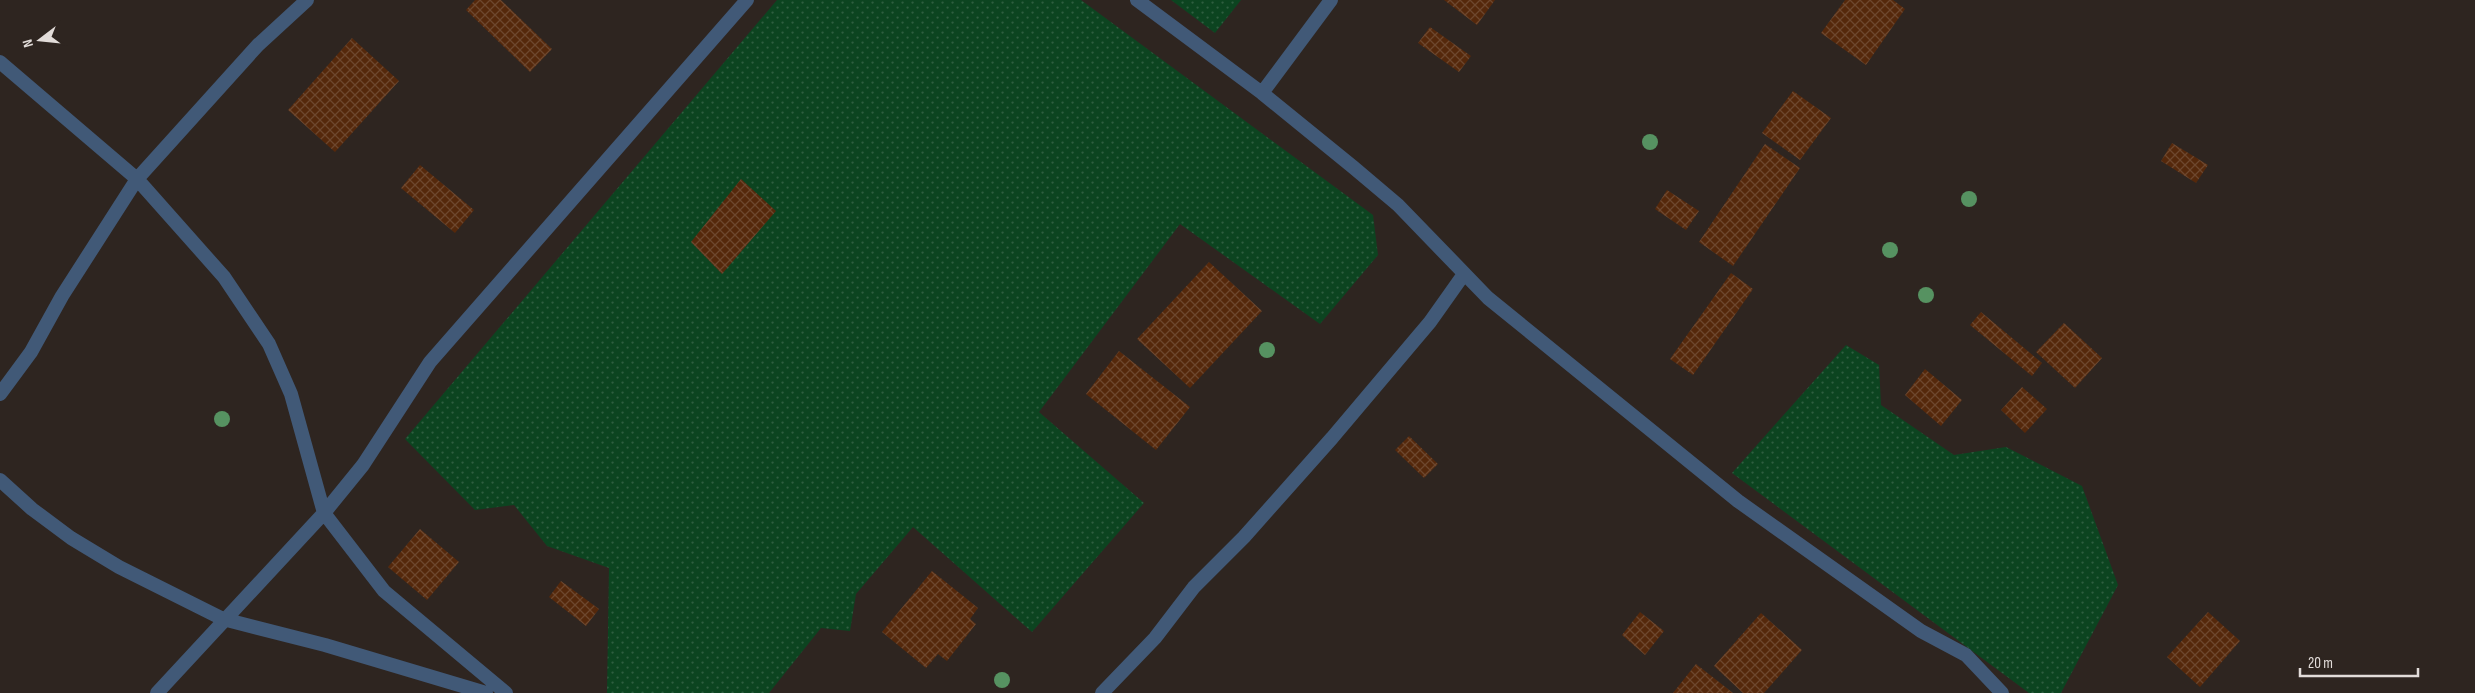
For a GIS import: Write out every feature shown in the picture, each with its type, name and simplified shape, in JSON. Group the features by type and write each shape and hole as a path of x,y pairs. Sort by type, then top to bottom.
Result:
{"street":[{"path":"0,394 31,352 62,296 137,179 258,45 307,0"},
{"path":"157,693 324,514 363,465 430,362 747,0"},
{"path":"1137,0 1262,92 1398,206 1488,298 1738,501 1921,631 1966,655 2002,693"},
{"path":"1262,92 1331,0"},
{"path":"0,62 137,179 224,277 269,344 291,394 324,514 384,591 506,693"},
{"path":"1102,693 1154,638 1194,587 1244,537 1332,438 1430,322 1464,274"},
{"path":"0,480 32,509 70,538 119,567 224,619 325,645 486,693"}],"green space":[{"path":"777,0 1081,0 1373,215 1378,255 1320,324 1180,224 1039,412 1144,503 1032,632 913,527 856,594 850,631 821,628 769,693 607,693 609,568 547,546 514,505 475,510 405,439"},
{"path":"1171,0 1241,0 1215,33"},
{"path":"1846,345 1879,365 1881,405 1954,455 2006,447 2082,486 2118,585 2061,693 2029,693 1732,473"}],"building":[{"path":"475,0 501,0 552,49 530,72 466,10"},
{"path":"1444,0 1495,0 1477,25"},
{"path":"1845,0 1893,0 1905,9 1866,65 1821,33"},
{"path":"1430,27 1471,56 1459,72 1418,43"},
{"path":"352,38 399,81 335,152 288,110"},
{"path":"1793,91 1831,118 1800,160 1762,133"},
{"path":"2172,143 2208,165 2196,183 2161,161"},
{"path":"1765,144 1800,168 1733,266 1699,242"},
{"path":"420,165 474,210 455,233 401,188"},
{"path":"741,179 776,211 722,274 691,242"},
{"path":"1667,190 1699,211 1686,230 1655,209"},
{"path":"1209,262 1262,311 1190,388 1137,339"},
{"path":"1731,273 1753,289 1693,375 1670,359"},
{"path":"1981,312 2042,363 2032,376 1970,325"},
{"path":"2064,323 2102,358 2075,388 2036,352"},
{"path":"1119,351 1190,407 1156,450 1086,394"},
{"path":"1925,369 1962,400 1941,426 1905,395"},
{"path":"2022,387 2047,409 2025,433 2001,410"},
{"path":"1409,436 1438,464 1424,478 1395,450"},
{"path":"420,529 459,562 427,600 388,567"},
{"path":"932,571 978,608 970,619 976,624 947,661 938,654 926,668 882,632"},
{"path":"561,581 599,609 586,626 549,597"},
{"path":"1640,612 1664,631 1645,655 1622,635"},
{"path":"2208,612 2240,641 2200,687 2167,657"},
{"path":"1761,613 1802,650 1764,693 1743,693 1714,666"},
{"path":"1696,664 1733,693 1673,693"}]}
